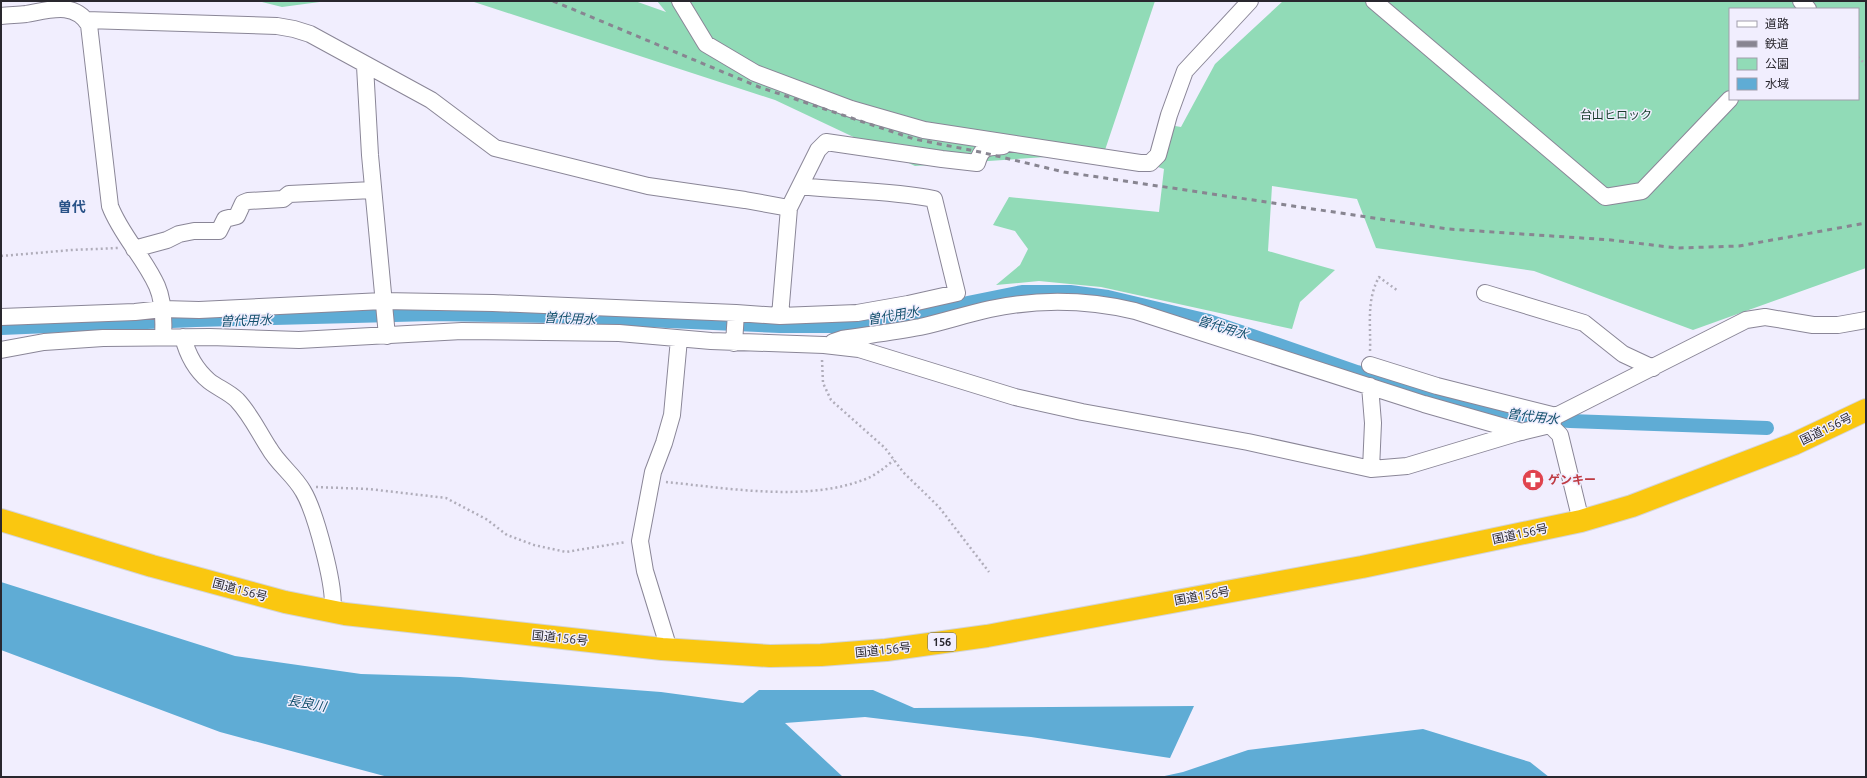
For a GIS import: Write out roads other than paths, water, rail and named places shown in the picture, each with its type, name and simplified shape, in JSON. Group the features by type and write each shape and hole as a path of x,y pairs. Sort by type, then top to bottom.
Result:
{"highway":[{"name":"国道156号","path":"1,520 152,566 285,602 332,612 410,622 669,649 770,656 821,655 914,647 987,636 1362,567 1581,521 1632,506 1794,444 1866,410"}],"street":[{"path":"680,1 706,44 755,73 851,109 924,130 1065,150 1096,158 1140,163 1150,162 1158,155 1169,115 1185,71 1250,1"},
{"path":"1374,1 1605,197 1642,192 1729,100"},
{"path":"1,16 65,8 73,10 86,20 91,33 110,206 115,220 157,286 163,323"},
{"path":"86,20 277,26 310,34 365,66 431,100 495,148 648,186 789,208"},
{"path":"365,66 373,190 385,317"},
{"path":"780,316 789,208 818,150 826,142 977,163 980,152 984,148 1015,144"},
{"path":"1,350 42,329 135,312 163,323 183,337 299,340 385,317 462,331 570,318 619,333 679,339 780,316 857,313 958,293 934,199 907,193 850,191 800,186"},
{"path":"134,249 167,240 179,234 194,231 219,231 225,219 237,216 244,203 248,201 283,199 289,194 373,190"},
{"path":"1485,293 1584,323 1624,354 1653,368"},
{"path":"824,345 842,339 920,327 992,308 1031,303 1074,302 1117,307 1135,311 1424,404 1522,432"},
{"path":"1,317 42,329 104,338 163,323 199,310 385,317 570,318 735,327 824,345 858,349 1015,397 1082,412 1248,442 1371,469 1408,466 1522,432 1553,421 1746,320 1765,317 1813,325 1838,325 1866,320"},
{"path":"183,337 186,349 197,367 209,381 236,398 251,416 269,449 303,491 318,531 328,570 334,604 332,612"},
{"path":"669,649 645,571 640,539 652,480 672,415 679,339"},
{"path":"1370,366 1553,421 1560,435 1581,521"},
{"path":"1370,386 1373,423 1371,469"}],"water":[{"name":"長良川","path":"1,582 235,656 361,674 460,677 661,692 743,703 759,690 873,690 914,708 1194,706 1170,758 1031,737 865,717 785,723 843,777 388,777 220,732 1,650"},
{"path":"1423,729 1530,762 1549,777 1160,777 1183,772 1248,750"}],"waterway":[{"name":"曽代用水","path":"1,328 196,320 433,314 556,316 780,326 834,326 923,312 1022,292 1070,292 1108,297 1209,321 1357,372 1490,411 1530,418 1570,421 1767,428"}],"railway":[{"path":"553,1 759,87 914,139 980,152 1064,172 1448,229 1611,240 1677,248 1739,246 1866,223"}],"place":[{"name":"ゲンキー","path":"1533,480"}],"district":[{"name":"曽代","path":"72,207"}],"park label":[{"name":"台山ヒロック","path":"1616,115"}]}
